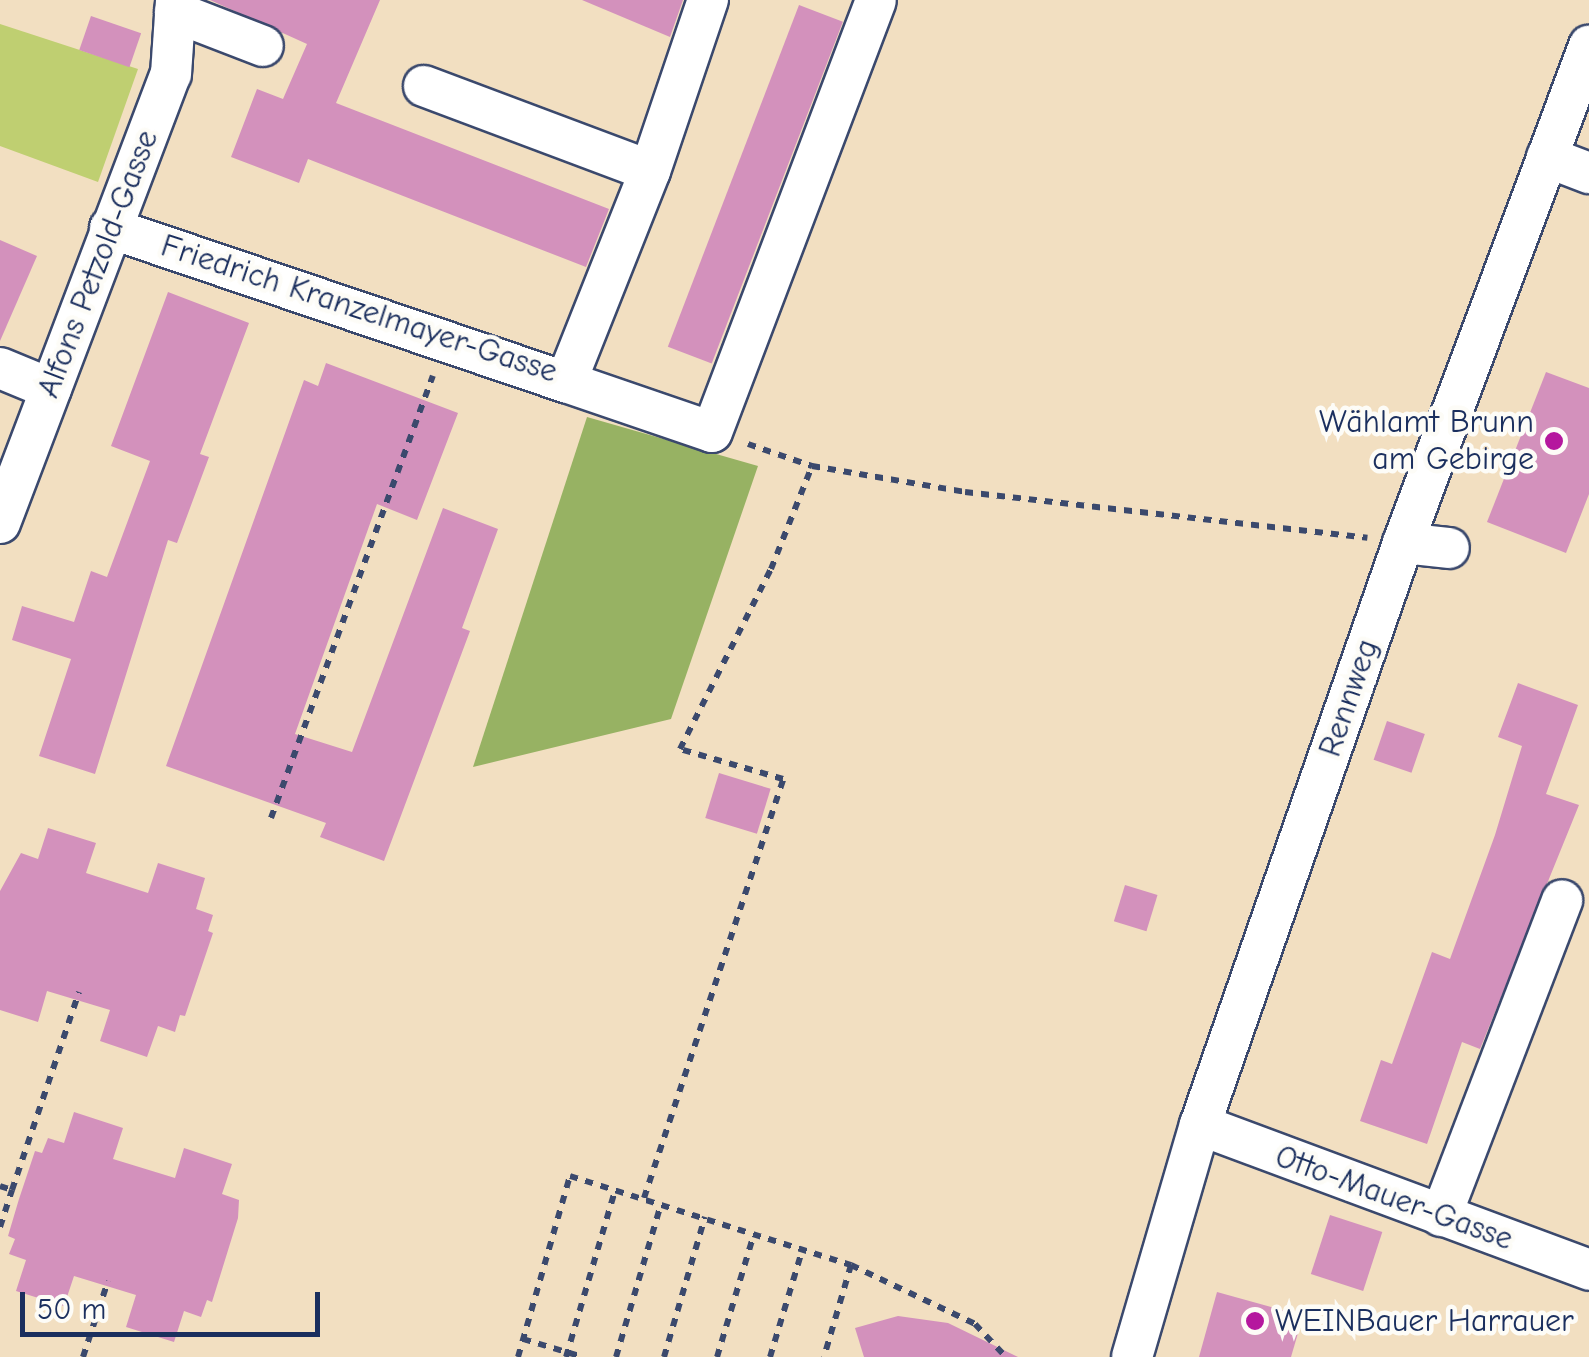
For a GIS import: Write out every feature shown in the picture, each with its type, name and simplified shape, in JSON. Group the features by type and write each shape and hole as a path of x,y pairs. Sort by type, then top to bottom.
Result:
{"street":[{"name":"Friedrich Kranzelmayer-Gasse","path":"110,228 566,382 650,171 708,0"},
{"path":"566,382 712,432 876,1"},
{"path":"175,6 263,46"},
{"name":"Alfons Petzold-Gasse","path":"0,523 171,74 175,6"},
{"name":"Rennweg","path":"1132,1357 1200,1125 1403,542 1589,46"},
{"path":"424,86 650,171"},
{"path":"1547,157 1589,173"},
{"path":"0,368 50,389"},
{"path":"1403,542 1450,548"},
{"path":"1441,1216 1562,900"},
{"name":"Otto-Mauer-Gasse","path":"1200,1125 1589,1270"}],"path":[{"path":"272,818 446,342"},
{"path":"712,432 812,466 965,492 1403,542"},
{"path":"644,1198 783,779 680,749 771,569 812,466"},
{"path":"0,1227 79,992"},
{"path":"518,1357 570,1176 851,1266 975,1324 1006,1357"},
{"path":"0,1186 12,1190"},
{"path":"567,1355 615,1190"},
{"path":"616,1357 661,1204"},
{"path":"664,1357 705,1217"},
{"path":"718,1357 753,1236"},
{"path":"770,1357 802,1251"},
{"path":"824,1357 851,1266"},
{"path":"83,1357 108,1281"},
{"path":"523,1339 583,1357"}],"green space":[{"path":"0,24 138,69 98,182 0,146"},
{"path":"587,417 758,466 671,719 473,767"}],"building":[{"path":"210,0 380,0 336,103 609,209 586,267 308,159 299,183 231,157 257,89 283,99 307,44"},
{"path":"582,0 683,0 670,37"},
{"path":"799,5 843,22 712,364 668,347"},
{"path":"91,16 141,33 129,67 79,50"},
{"path":"0,240 37,256 0,341"},
{"path":"168,292 249,323 200,454 209,457 177,543 168,540 95,774 39,756 71,659 12,640 22,606 74,622 91,571 107,577 150,461 111,446"},
{"path":"326,363 458,413 417,520 377,504 295,734 352,752 443,508 498,529 462,628 470,631 384,861 320,837 326,823 166,766 304,380 318,386"},
{"name":"Wählamt Brunn am Gebirge","path":"1546,372 1589,388 1589,494 1566,553 1487,522"},
{"path":"1518,683 1578,705 1546,794 1579,805 1480,1049 1462,1042 1427,1144 1360,1121 1381,1060 1392,1064 1432,952 1450,959 1495,835 1522,746 1498,737"},
{"path":"1387,721 1425,734 1411,773 1374,760"},
{"path":"719,773 771,789 757,834 705,818"},
{"path":"48,828 96,843 86,873 148,893 158,863 205,878 196,909 213,915 208,931 213,933 185,1016 180,1015 175,1032 158,1026 147,1057 100,1041 110,1010 47,991 38,1022 0,1010 0,891 21,853 38,859"},
{"path":"1125,885 1158,895 1146,931 1114,921"},
{"path":"74,1112 123,1128 113,1159 175,1178 184,1148 232,1164 222,1194 239,1200 238,1218 212,1302 207,1300 201,1317 184,1311 174,1342 126,1327 136,1295 74,1276 64,1306 16,1291 26,1260 9,1254 15,1239 8,1236 19,1199 35,1151 42,1153 48,1138 64,1143"},
{"path":"1330,1215 1382,1232 1363,1291 1311,1274"},
{"name":"WEINBauer Harrauer","path":"1217,1292 1303,1316 1291,1357 1199,1357"},
{"path":"898,1316 948,1323 1018,1357 864,1357 855,1328"}],"place":[{"name":"Wählamt Brunn am Gebirge","path":"1554,441"},
{"name":"WEINBauer Harrauer","path":"1255,1321"}]}
